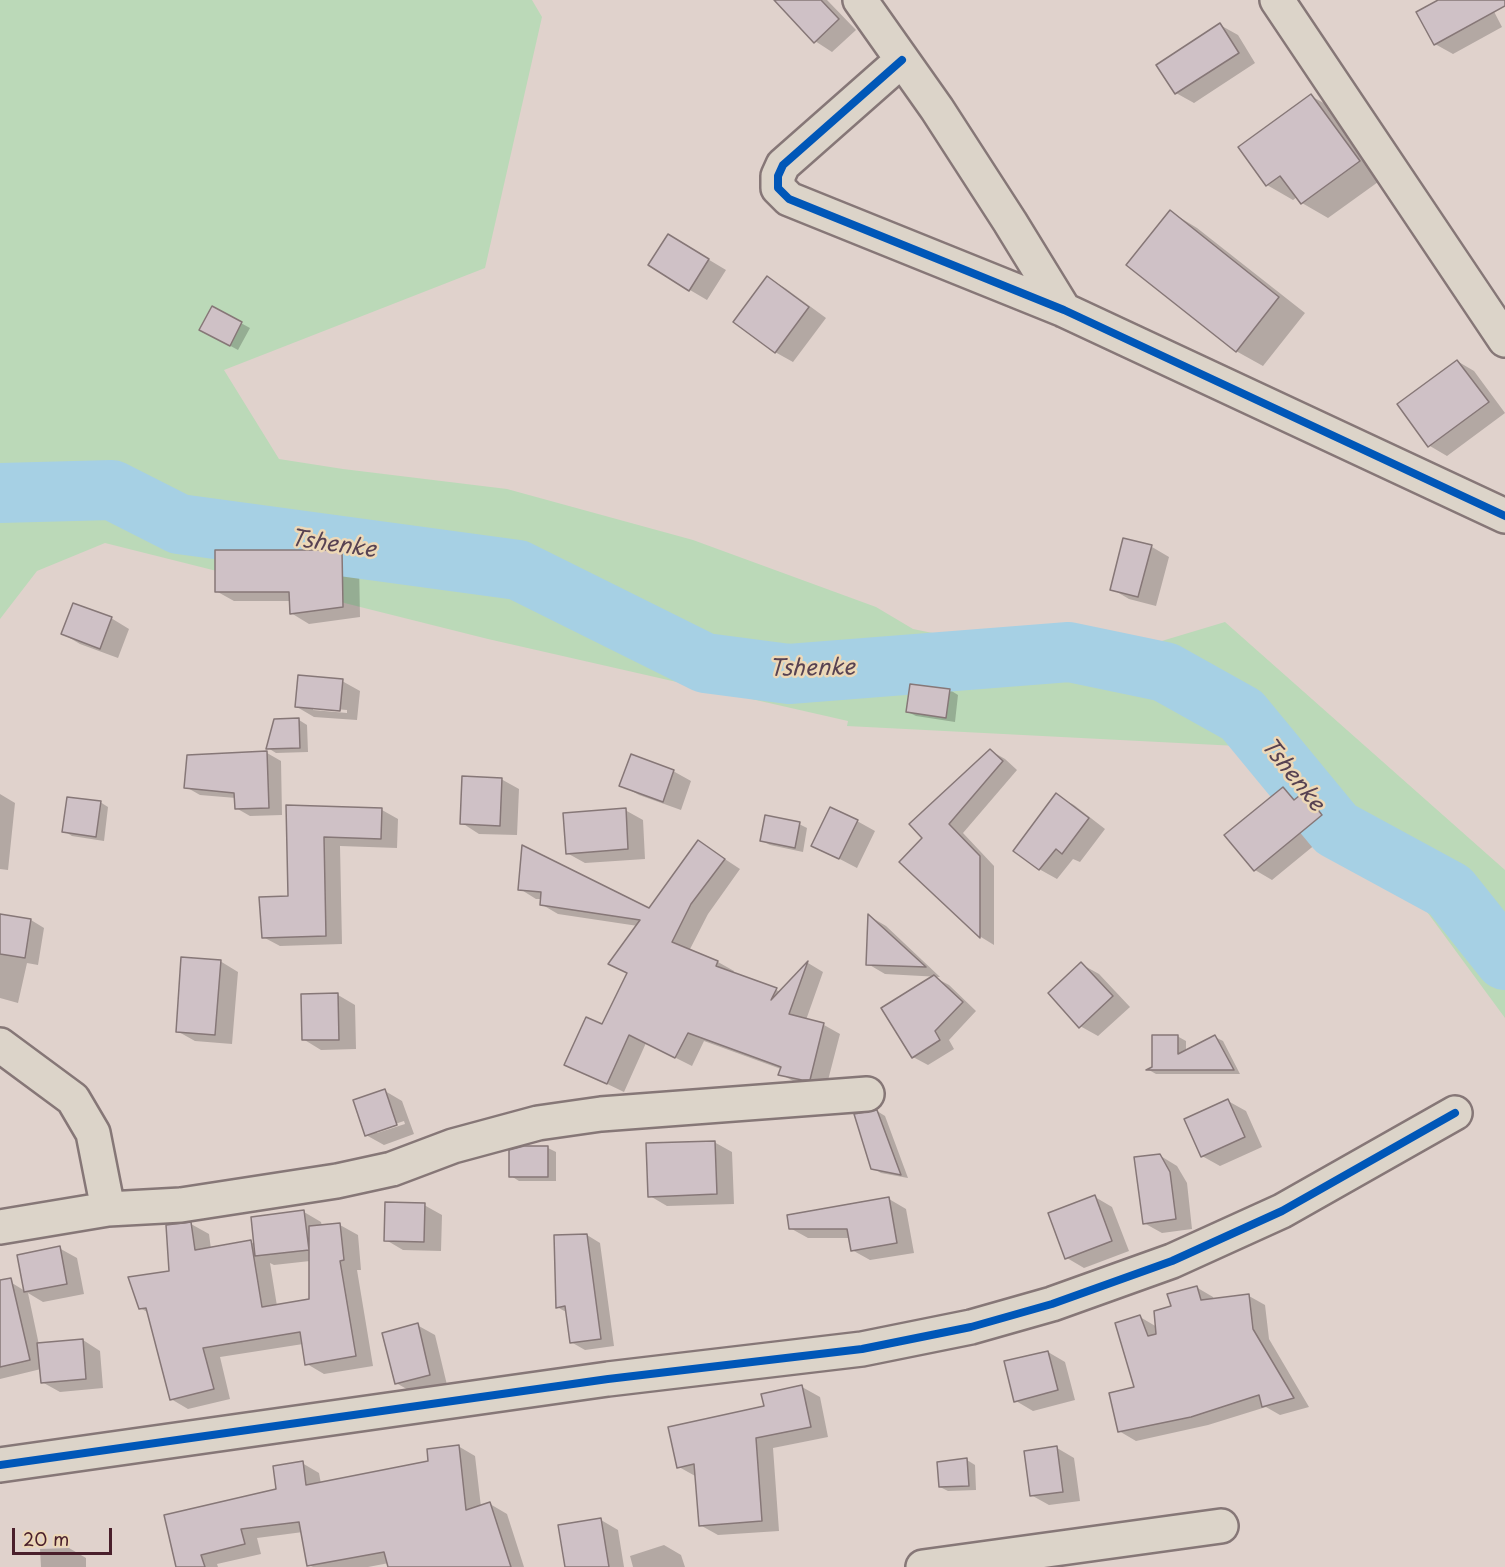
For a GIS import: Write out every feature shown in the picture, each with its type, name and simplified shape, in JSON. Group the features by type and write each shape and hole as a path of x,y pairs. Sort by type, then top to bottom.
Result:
{"street":[{"path":"1277,0 1504,336"},
{"path":"864,1 937,109 1064,310"},
{"path":"902,60 783,165 778,176 778,188 789,199 1064,310 1505,516"},
{"path":"0,1045 74,1098 93,1133 108,1209"},
{"path":"0,1227 108,1209 181,1205 337,1181 392,1169 453,1146 538,1123 601,1114 867,1094"},
{"path":"0,1465 608,1379 862,1349 971,1327 1052,1304 1172,1261 1282,1211 1455,1113"},
{"path":"923,1567 1221,1526"}],"green space":[{"path":"0,0 532,0 542,17 485,268 224,370 279,459 507,489 693,540 876,607 913,629 957,638 1135,649 1225,622 1505,870 1505,1018 1358,818 1257,747 847,726 848,721 488,639 105,543 37,571 0,619"}],"building":[{"path":"774,0 821,0 839,19 814,43"},
{"path":"1438,0 1505,0 1505,6 1434,45 1416,12"},
{"path":"1220,23 1239,53 1175,94 1156,65"},
{"path":"1311,94 1360,161 1301,204 1280,176 1266,186 1238,147"},
{"path":"1170,210 1279,297 1236,352 1126,265"},
{"path":"668,234 709,259 689,291 648,265"},
{"path":"767,276 809,307 775,353 733,322"},
{"path":"212,306 242,322 230,346 199,330"},
{"path":"1457,360 1489,402 1428,447 1397,404"},
{"path":"1123,538 1152,545 1138,597 1110,590"},
{"path":"215,550 342,550 343,607 290,614 289,592 215,592"},
{"path":"73,603 112,617 100,649 61,634"},
{"path":"298,675 343,679 340,711 295,707"},
{"path":"910,684 950,689 946,718 906,712"},
{"path":"299,718 300,748 266,749 274,719"},
{"path":"990,749 1003,761 949,824 980,856 980,938 899,862 922,838 909,824"},
{"path":"267,751 269,808 235,809 234,793 184,788 187,755"},
{"path":"631,754 674,770 663,802 619,786"},
{"path":"462,776 502,778 500,826 460,824"},
{"path":"1283,787 1294,800 1304,792 1322,815 1254,871 1224,835"},
{"path":"1056,793 1089,818 1062,854 1056,849 1039,870 1013,851"},
{"path":"67,797 101,801 96,837 62,832"},
{"path":"286,805 382,808 381,839 324,837 326,936 262,938 259,897 288,896"},
{"path":"830,807 858,820 839,859 811,846"},
{"path":"626,808 628,849 566,854 563,813"},
{"path":"765,815 800,822 795,848 760,841"},
{"path":"698,840 725,859 691,904 672,942 718,961 716,966 777,988 771,1000 808,961 789,1014 824,1023 810,1080 778,1075 781,1067 688,1033 675,1058 629,1035 607,1084 564,1065 586,1017 602,1024 627,973 608,964 640,920 540,905 541,892 518,890 522,845 649,908"},
{"path":"0,914 31,919 25,958 0,954"},
{"path":"868,914 926,967 866,965"},
{"path":"181,957 221,960 215,1035 176,1032"},
{"path":"1081,962 1113,996 1079,1028 1048,993"},
{"path":"934,975 963,1002 935,1031 940,1040 912,1058 881,1008"},
{"path":"338,993 339,1040 302,1040 301,994"},
{"path":"1152,1035 1178,1035 1178,1054 1215,1035 1234,1070 1146,1070 1152,1067"},
{"path":"385,1089 397,1125 365,1136 353,1100"},
{"path":"1228,1099 1245,1137 1201,1157 1184,1119"},
{"path":"877,1110 901,1175 871,1169 854,1114"},
{"path":"715,1141 717,1194 648,1197 646,1143"},
{"path":"524,1146 548,1146 548,1177 509,1177 509,1150"},
{"path":"1160,1154 1170,1172 1176,1219 1143,1224 1134,1157"},
{"path":"1095,1195 1112,1241 1065,1259 1048,1213"},
{"path":"889,1197 897,1243 851,1251 847,1229 789,1229 787,1215"},
{"path":"385,1202 425,1203 424,1242 384,1241"},
{"path":"304,1210 309,1250 255,1256 251,1217"},
{"path":"191,1222 195,1250 251,1240 262,1307 309,1299 309,1226 340,1223 344,1260 340,1261 356,1356 305,1365 300,1332 203,1348 214,1389 170,1400 146,1308 139,1309 128,1277 169,1271 166,1225"},
{"path":"587,1234 601,1339 570,1343 565,1306 556,1308 554,1235"},
{"path":"60,1246 67,1284 24,1292 17,1255"},
{"path":"11,1278 30,1360 0,1367 0,1280"},
{"path":"1197,1286 1201,1300 1249,1294 1253,1329 1294,1398 1262,1407 1259,1395 1191,1417 1118,1432 1109,1393 1134,1387 1115,1323 1140,1315 1148,1336 1156,1334 1154,1311 1171,1306 1167,1294"},
{"path":"418,1323 430,1375 395,1384 382,1333"},
{"path":"83,1339 86,1379 41,1383 37,1343"},
{"path":"1048,1351 1058,1390 1014,1402 1004,1361"},
{"path":"802,1385 811,1427 756,1438 762,1521 699,1526 694,1464 677,1468 668,1427 764,1406 761,1394"},
{"path":"459,1445 466,1510 490,1502 511,1567 388,1567 384,1552 307,1566 299,1522 241,1529 245,1544 201,1555 205,1567 176,1567 164,1515 276,1489 273,1466 303,1461 306,1485 428,1461 427,1449"},
{"path":"1057,1446 1063,1492 1030,1496 1024,1451"},
{"path":"967,1458 969,1486 939,1487 937,1462"},
{"path":"601,1518 609,1567 565,1567 558,1525"}],"waterway":[{"name":"Tshenke","path":"0,493 112,490 179,524 518,570 705,663 789,674 1069,652 1165,672 1242,715 1336,829 1450,891 1505,960"}],"cycle path":[{"path":"902,60 783,165 778,176 778,188 789,199 1064,310 1505,516"},
{"path":"0,1465 608,1379 862,1349 971,1327 1052,1304 1172,1261 1282,1211 1455,1113"}]}
